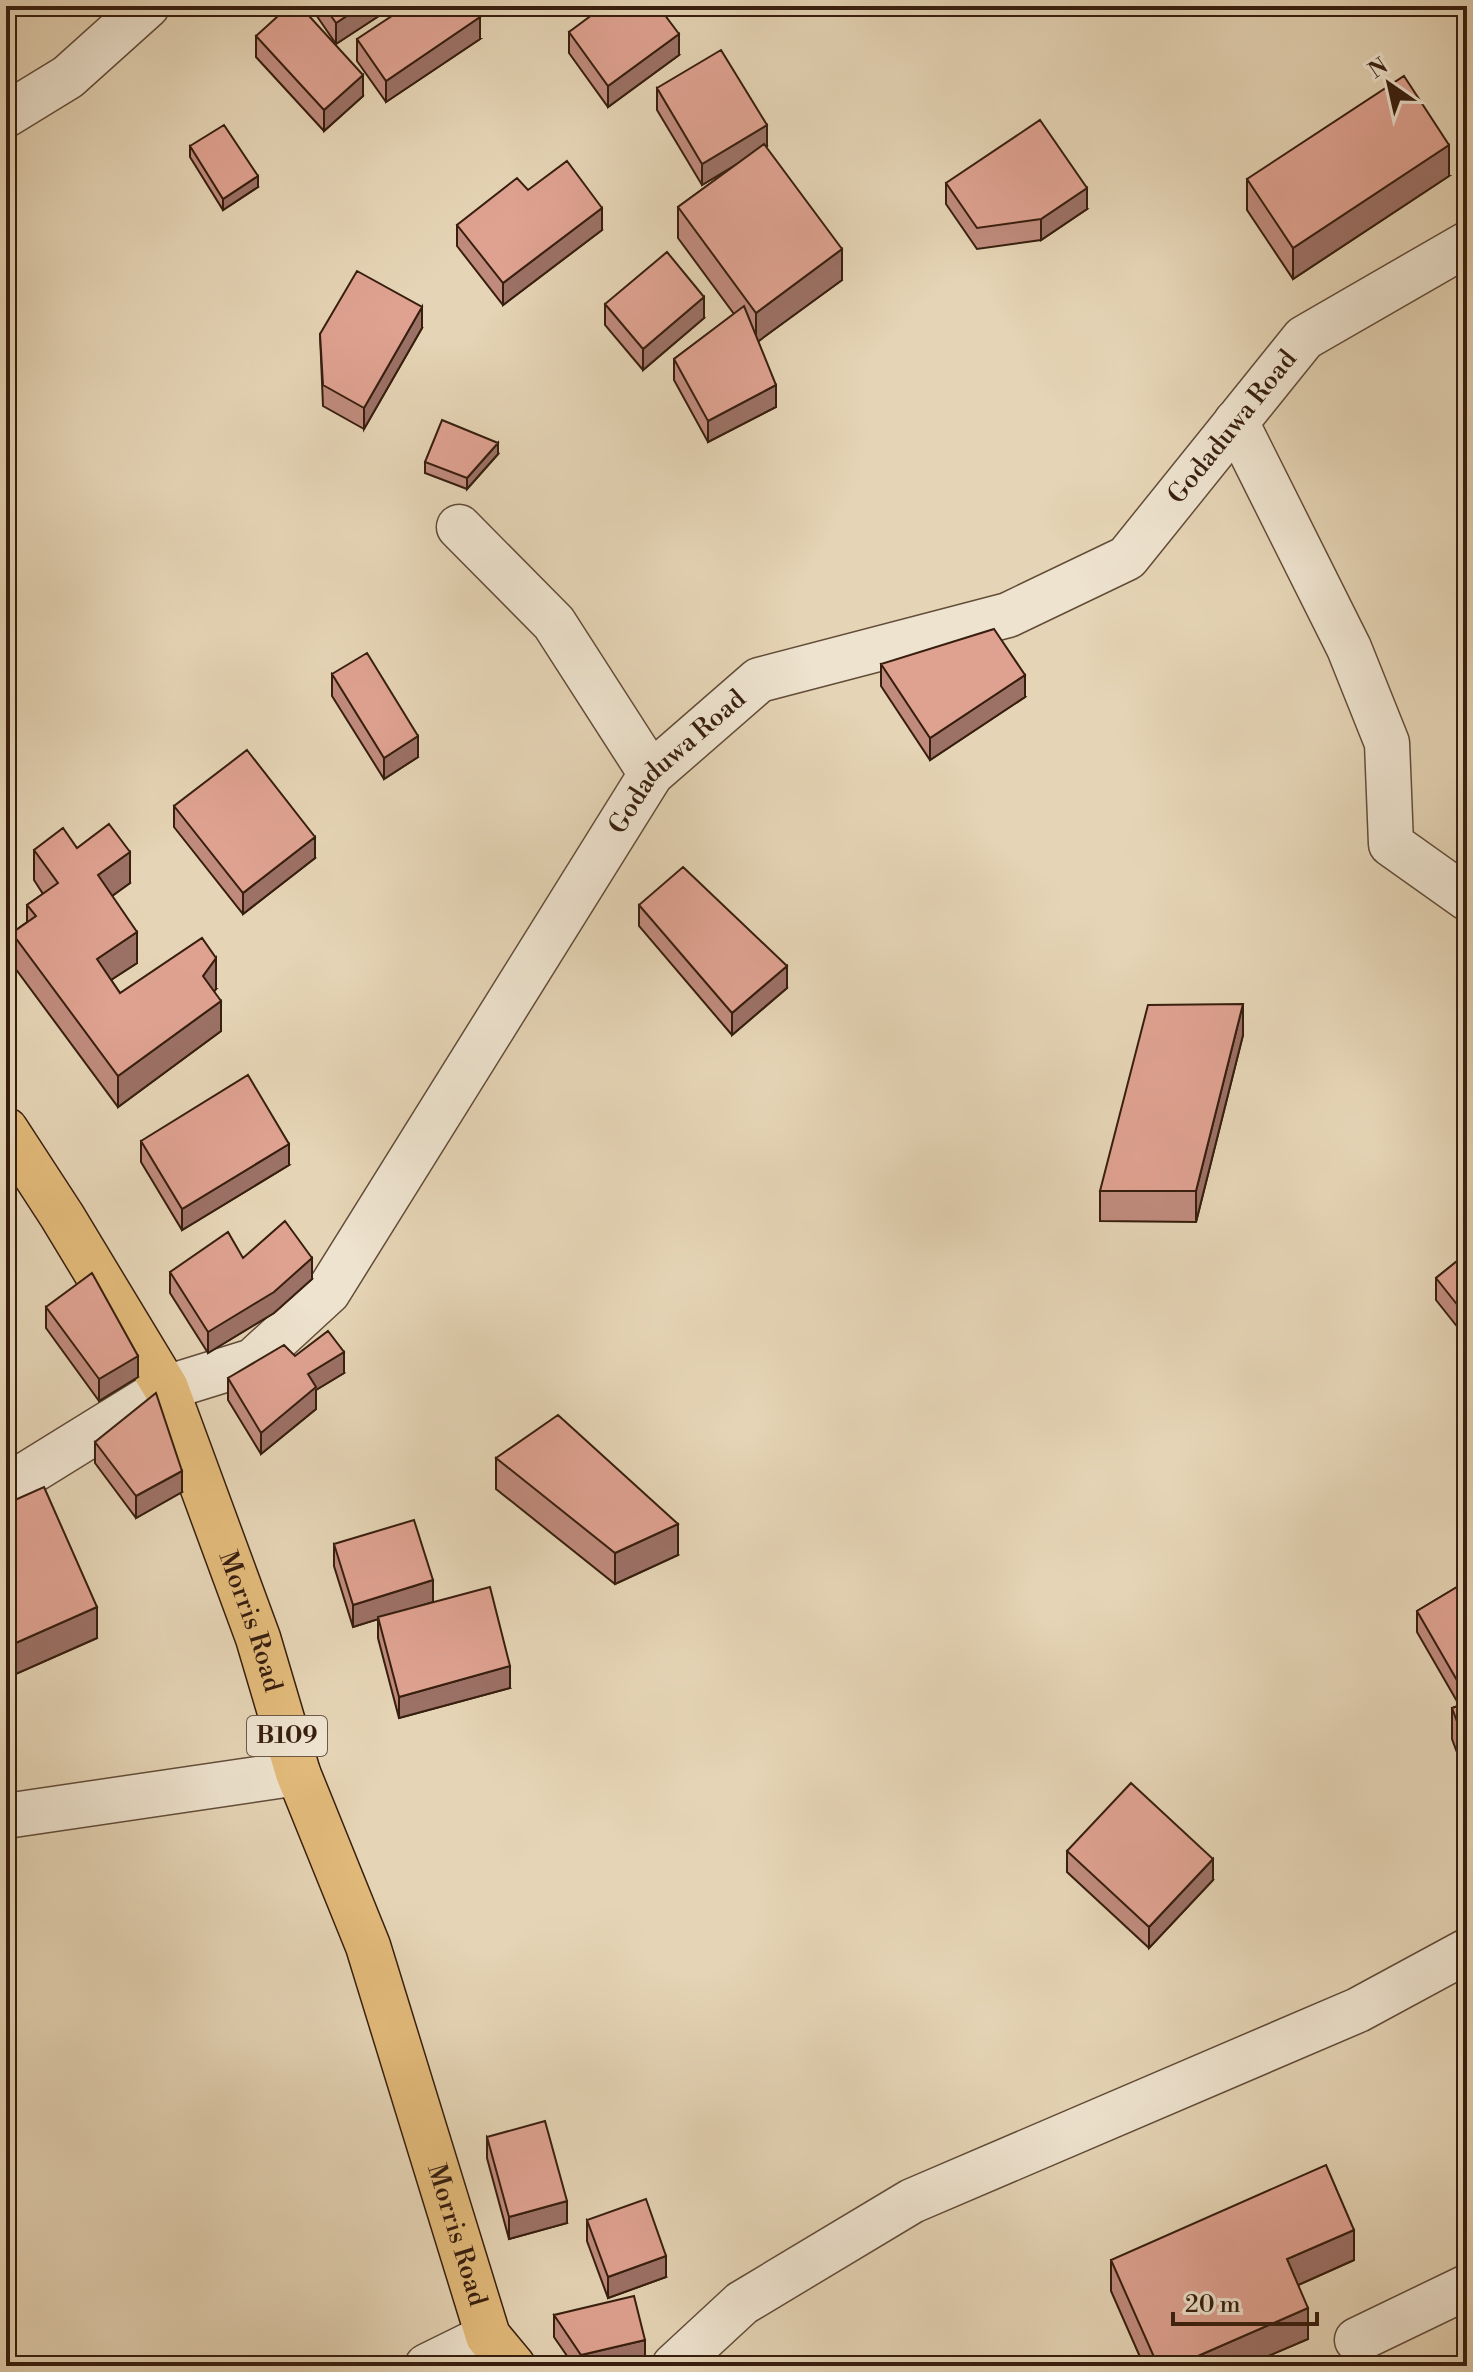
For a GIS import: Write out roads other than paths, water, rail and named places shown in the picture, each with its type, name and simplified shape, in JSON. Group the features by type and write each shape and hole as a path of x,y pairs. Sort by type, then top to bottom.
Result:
{"main road":[{"name":"Morris Road","path":"6,1130 166,1388 258,1638 298,1773 368,1946 501,2351"}],"street":[{"path":"6,115 68,77 147,6"},
{"name":"Godaduwa Road","path":"6,1487 166,1388 253,1361 328,1292 651,774 759,680 1008,615 1127,558 1304,338 1467,244"},
{"path":"1236,422 1349,648 1387,743 1391,844 1467,898"},
{"path":"459,527 554,623 651,774"},
{"path":"6,1816 298,1773"},
{"path":"674,2366 742,2303 912,2201 1358,2010 1467,1951"},
{"path":"1357,2340 1467,2287"},
{"path":"427,2366 501,2351"}]}
